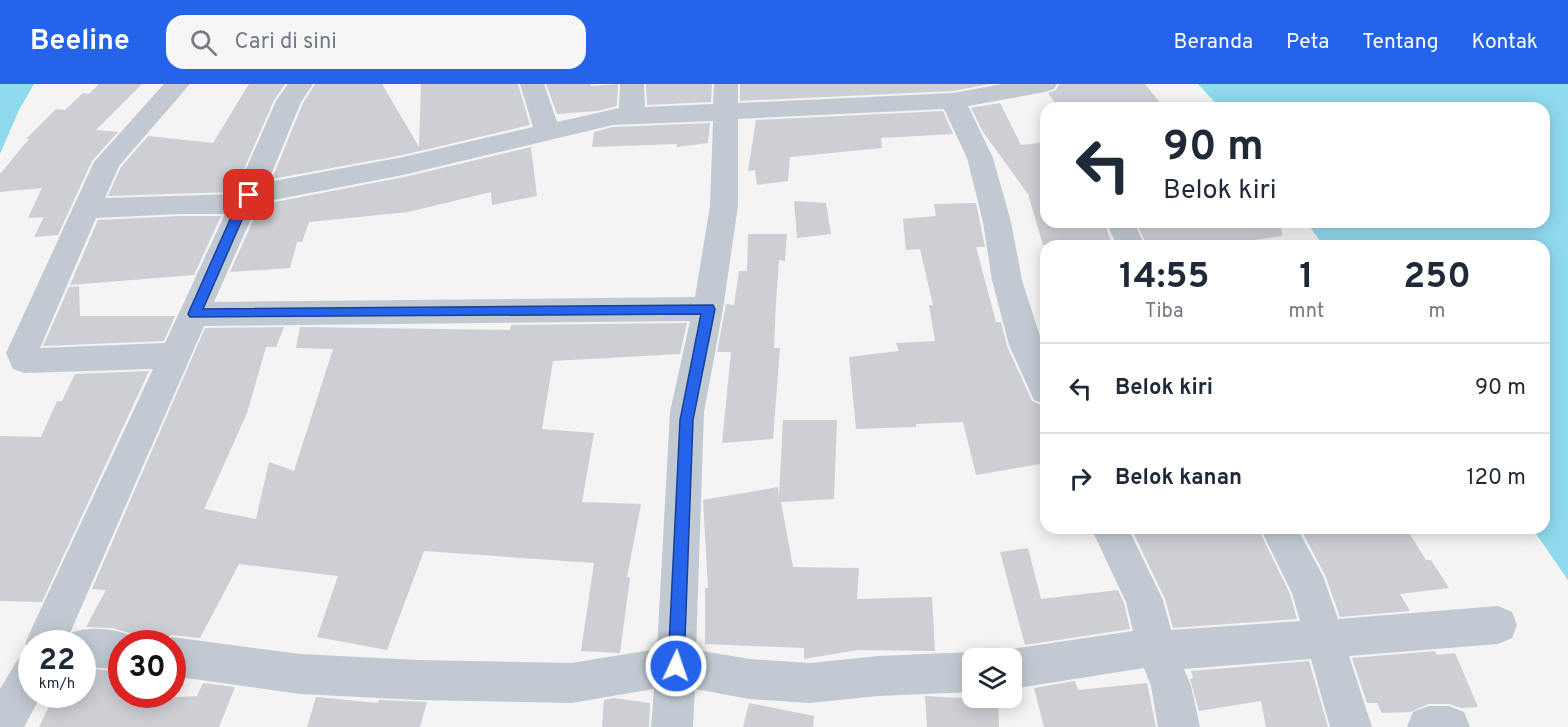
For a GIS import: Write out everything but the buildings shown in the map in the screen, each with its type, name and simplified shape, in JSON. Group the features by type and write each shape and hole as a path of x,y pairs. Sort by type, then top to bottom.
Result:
{"street":[{"path":"175,355 24,360 22,352 107,162 178,84"},
{"path":"51,630 289,101 301,84"},
{"path":"532,84 547,132"},
{"path":"632,84 632,115"},
{"path":"85,209 246,200 547,132 726,97 953,101 1040,91"},
{"path":"672,727 687,420 724,206 726,97"},
{"path":"953,101 980,158 997,222 1007,280 1025,345 1040,378"},
{"path":"194,314 708,309"},
{"path":"1111,534 1144,600 1156,647 1171,686 1179,727"},
{"path":"1281,534 1310,589 1351,727"},
{"path":"1022,667 1156,647 1174,650 1498,625"},
{"path":"186,658 300,674 418,681 572,683 676,666 750,679 810,683 878,676 962,672"},
{"path":"1,727 18,697"},
{"path":"1428,727 1449,727"}],"water":[{"path":"0,84 34,84 19,110 0,154"},
{"path":"1198,84 1568,84 1568,580 1536,534 1550,534 1550,240 1320,240 1310,228 1550,228 1550,102 1214,102"}],"route":[{"path":"249,195 194,314 708,309 687,412 676,666"}]}
